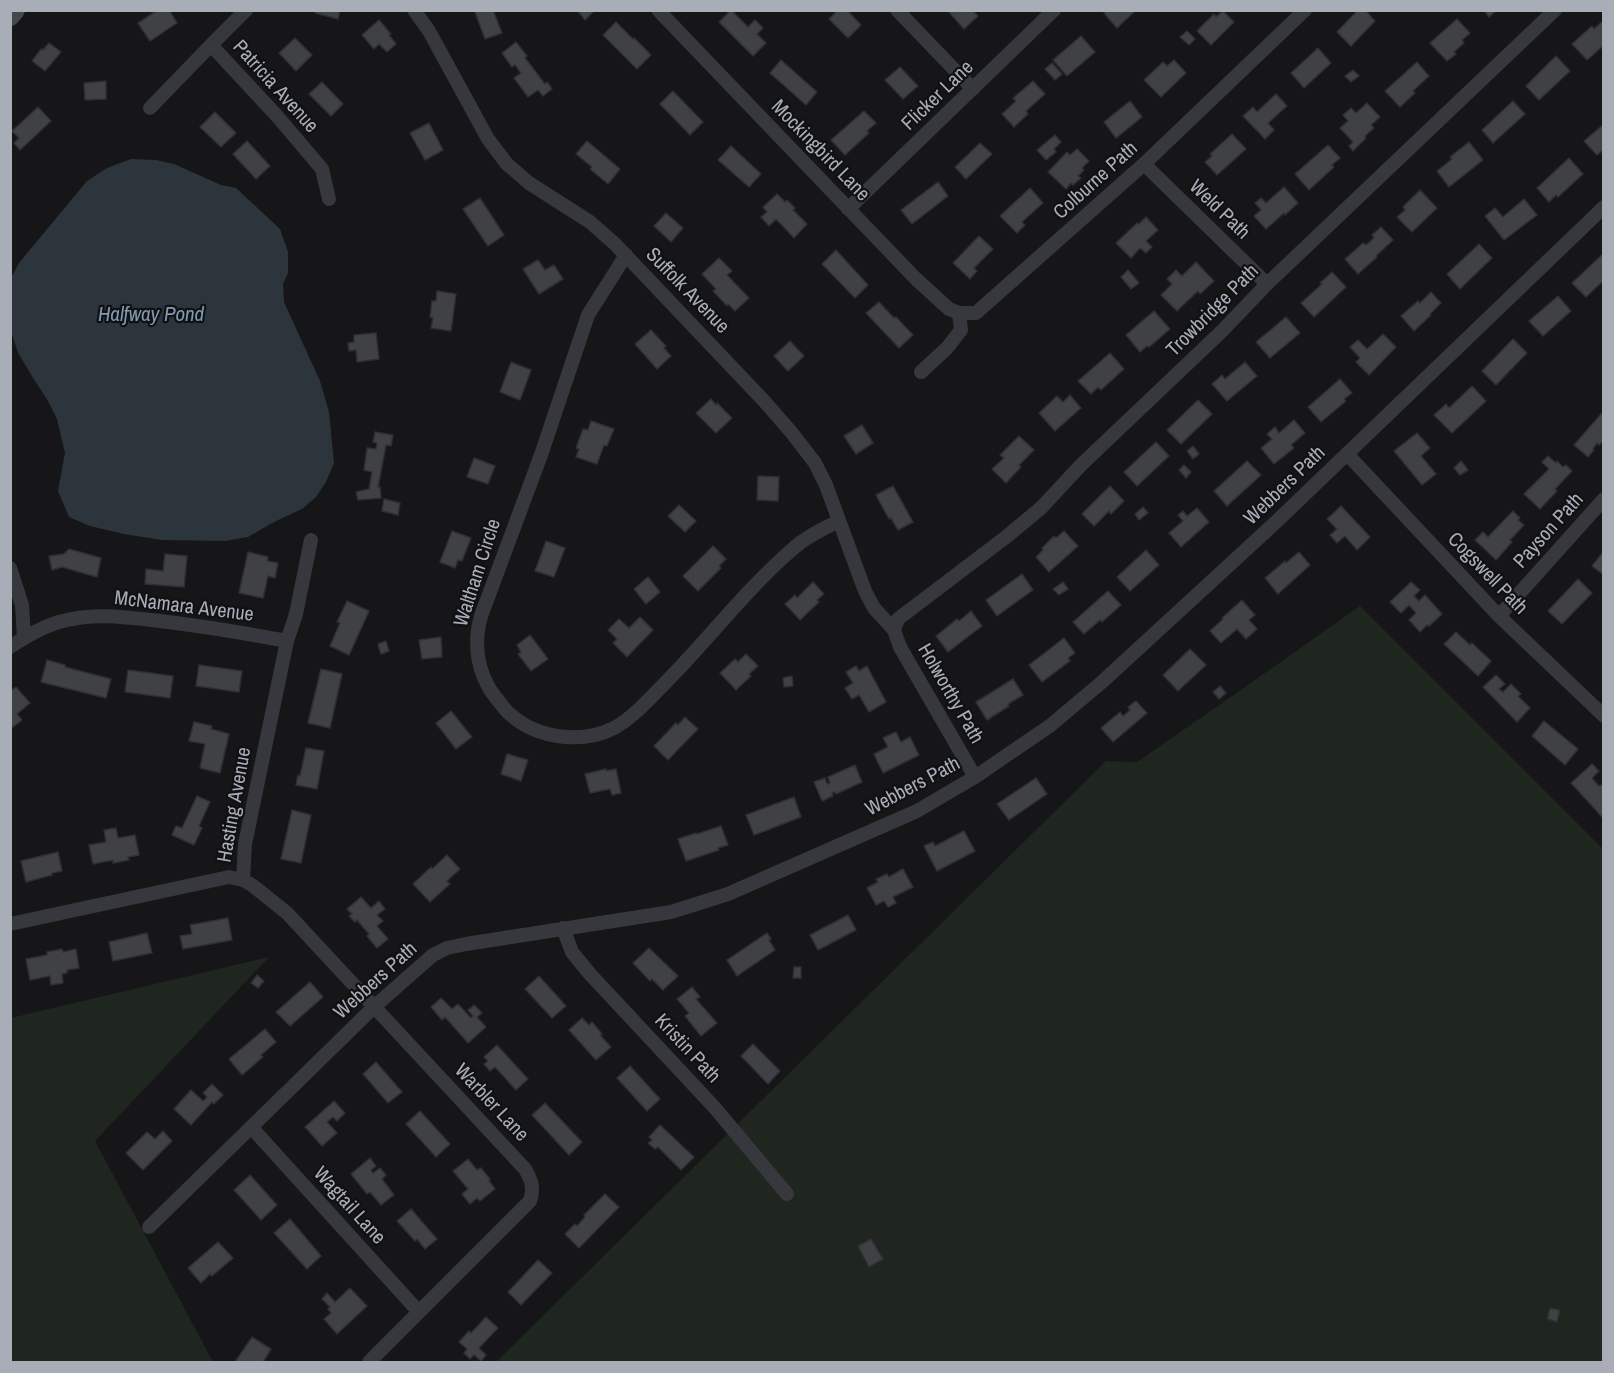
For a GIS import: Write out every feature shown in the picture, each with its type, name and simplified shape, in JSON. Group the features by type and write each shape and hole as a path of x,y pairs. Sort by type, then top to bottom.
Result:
{"main road":[{"path":"10,16 15,10"}],"street":[{"name":"Patricia Avenue","path":"246,10 211,45 277,116 322,169 329,199"},
{"name":"Suffolk Avenue","path":"414,10 429,31 488,139 507,164 529,183 590,222 626,255 792,433 815,463 826,485 865,591 874,608 894,630"},
{"name":"Mockingbird Lane","path":"658,10 916,279 949,309 959,313"},
{"path":"897,10 973,89"},
{"name":"Flicker Lane","path":"848,209 1054,10"},
{"name":"Colburne Path","path":"959,313 976,313 1144,164 1305,10"},
{"name":"Trowbridge Path","path":"894,630 898,619 1041,508 1081,465 1222,332 1267,284 1555,10"},
{"path":"150,108 211,45"},
{"name":"Weld Path","path":"1144,164 1267,284"},
{"name":"Webbers Path","path":"149,1227 375,1006 433,955 447,948 671,912 728,894 917,812 975,777 1051,725 1102,682 1276,522 1604,207"},
{"name":"Waltham Circle","path":"626,255 588,315 541,455 481,616 476,639 478,656 483,674 492,692 511,715 532,729 564,738 591,737 615,728 639,709 681,667 796,545 838,521"},
{"path":"921,372 947,348 961,330 959,313"},
{"name":"Cogswell Path","path":"1347,454 1499,616 1604,716"},
{"name":"Payson Path","path":"1499,616 1604,500"},
{"name":"Hasting Avenue","path":"10,924 229,877 243,880 245,844 286,641 296,614 311,540"},
{"path":"10,568 22,605 24,638"},
{"name":"McNamara Avenue","path":"10,647 58,622 81,617 118,616 204,626 286,641"},
{"name":"Holworthy Path","path":"894,630 900,647 975,777"},
{"name":"Warbler Lane","path":"243,880 287,913 525,1169 533,1183 530,1201 369,1362"},
{"name":"Kristin Path","path":"563,928 572,952 589,973 715,1108 787,1194"},
{"name":"Wagtail Lane","path":"251,1127 419,1312"}],"shaded area":[{"path":"1360,606 1603,849 1603,1362 496,1362 1106,761 1137,762"},
{"path":"269,957 95,1141 213,1362 11,1362 11,1018"}],"water":[{"name":"Halfway Pond","path":"131,159 156,160 174,164 221,185 236,188 280,229 288,252 288,273 283,284 284,302 320,381 329,412 334,463 326,482 316,497 302,509 248,537 225,541 162,540 90,526 69,517 58,491 65,453 57,419 18,353 11,331 11,278 19,263 87,181 107,168"}],"building":[{"path":"158,10 169,10 177,23 150,41 138,23"},
{"path":"316,10 340,10 338,19 315,13"},
{"path":"493,10 502,33 485,39 475,12"},
{"path":"577,10 595,10 585,20"},
{"path":"731,10 748,27 755,20 763,28 757,34 766,43 753,56 719,22"},
{"path":"838,10 847,10 861,25 848,38 829,19"},
{"path":"947,10 972,10 978,16 964,29"},
{"path":"1106,10 1136,10 1117,28 1104,13"},
{"path":"1358,10 1365,10 1375,21 1351,46 1337,32"},
{"path":"1484,10 1497,10 1489,17"},
{"path":"1223,11 1234,22 1211,45 1197,31 1214,14 1216,17"},
{"path":"1457,19 1470,33 1462,40 1464,43 1454,52 1456,54 1447,61 1430,43"},
{"path":"379,20 396,44 387,52 379,44 374,49 362,35"},
{"path":"1604,20 1604,45 1587,60 1572,44 1592,26 1594,29"},
{"path":"616,22 651,55 637,69 603,35"},
{"path":"1187,31 1195,39 1189,45 1180,37"},
{"path":"1081,36 1095,52 1067,76 1053,60"},
{"path":"295,38 312,55 296,71 279,53"},
{"path":"516,42 527,56 525,58 545,84 547,82 552,89 543,96 538,90 528,97 514,78 521,73 515,65 512,67 502,53"},
{"path":"49,43 61,52 45,71 32,61"},
{"path":"1318,48 1331,63 1304,88 1291,73"},
{"path":"1556,56 1570,71 1539,100 1526,86"},
{"path":"781,60 817,92 806,105 770,73"},
{"path":"1174,60 1186,73 1161,97 1144,80 1163,62 1167,66"},
{"path":"1417,62 1429,76 1400,107 1385,91"},
{"path":"1052,63 1062,74 1055,80 1045,69"},
{"path":"900,67 918,86 903,99 885,80"},
{"path":"1353,70 1359,76 1351,82 1345,76"},
{"path":"106,81 106,99 85,100 84,83"},
{"path":"1033,81 1045,94 1026,111 1028,114 1014,127 1002,114 1016,101 1013,98"},
{"path":"322,82 343,104 331,116 309,94"},
{"path":"673,91 703,122 690,135 660,104"},
{"path":"1276,94 1287,106 1268,123 1274,130 1265,139 1243,116 1253,107 1257,112"},
{"path":"1130,101 1142,117 1116,138 1104,122"},
{"path":"1513,101 1525,114 1493,143 1482,130"},
{"path":"1367,103 1380,117 1371,125 1374,128 1353,151 1349,146 1353,142 1340,128 1348,121 1343,115 1351,108 1356,113"},
{"path":"38,107 51,121 20,150 14,143 19,138 12,131"},
{"path":"864,111 876,123 867,131 869,133 845,155 831,140"},
{"path":"215,112 236,133 221,147 200,127"},
{"path":"429,123 443,150 425,160 410,133"},
{"path":"1604,124 1604,149 1597,155 1584,141"},
{"path":"1232,134 1246,149 1217,175 1205,162 1212,156 1210,154"},
{"path":"1055,135 1061,142 1054,149 1056,152 1046,160 1037,150"},
{"path":"247,141 270,166 256,179 233,154"},
{"path":"587,141 620,169 608,184 576,154"},
{"path":"1469,142 1483,160 1449,187 1437,171"},
{"path":"980,143 992,154 966,179 955,167"},
{"path":"1328,145 1340,158 1332,165 1334,167 1309,190 1295,174"},
{"path":"731,146 761,174 749,187 718,160"},
{"path":"1077,149 1089,161 1078,176 1081,178 1073,185 1071,183 1066,189 1048,172 1067,152 1070,155"},
{"path":"1569,158 1583,174 1558,197 1556,195 1549,202 1537,188"},
{"path":"938,182 948,196 912,224 901,210"},
{"path":"1284,187 1298,203 1266,229 1254,216 1261,210 1255,203 1261,198 1266,203"},
{"path":"1030,188 1043,203 1022,222 1025,225 1017,233 1000,216"},
{"path":"1420,190 1437,208 1412,232 1397,217 1405,210 1403,207"},
{"path":"777,194 795,208 793,210 807,224 794,238 776,219 769,226 761,217 767,212 763,207"},
{"path":"480,198 504,235 488,246 463,209"},
{"path":"1524,199 1537,215 1504,240 1485,216 1495,208 1503,217"},
{"path":"666,213 683,228 671,242 654,226"},
{"path":"1146,217 1158,230 1146,241 1152,247 1146,253 1140,248 1131,258 1116,243"},
{"path":"1381,227 1393,240 1358,274 1345,259 1363,243 1366,245 1374,238 1372,235"},
{"path":"979,236 993,249 974,268 977,271 970,279 953,263"},
{"path":"1479,244 1492,258 1460,289 1447,274"},
{"path":"836,250 868,285 855,298 822,264"},
{"path":"1604,253 1604,280 1586,297 1572,283"},
{"path":"719,258 732,271 727,275 749,298 735,311 713,291 716,289 702,274"},
{"path":"538,260 545,270 554,265 563,279 539,294 523,269"},
{"path":"1196,262 1214,281 1200,294 1198,291 1177,311 1161,295 1172,284 1167,279 1176,270 1182,276"},
{"path":"1128,270 1139,283 1131,289 1121,277"},
{"path":"1332,272 1346,287 1314,317 1301,303"},
{"path":"437,291 456,294 451,331 431,328 432,301 436,301"},
{"path":"1431,292 1441,303 1414,331 1401,316"},
{"path":"1558,296 1571,311 1543,336 1529,321"},
{"path":"879,302 913,335 899,348 866,313"},
{"path":"1154,311 1170,329 1140,352 1126,335"},
{"path":"1286,317 1300,333 1270,358 1256,342"},
{"path":"651,330 666,346 664,348 671,356 657,369 635,344"},
{"path":"376,333 379,359 357,362 356,350 349,351 348,343 354,342 354,335"},
{"path":"1383,334 1396,347 1369,375 1356,362 1360,358 1350,347 1358,340 1367,349"},
{"path":"1513,339 1527,353 1496,385 1482,371"},
{"path":"790,341 804,356 788,371 774,356"},
{"path":"1110,353 1124,369 1101,390 1098,387 1091,394 1078,381"},
{"path":"511,362 531,370 520,400 500,392"},
{"path":"1245,362 1257,376 1227,401 1212,384 1222,375 1225,379"},
{"path":"1340,379 1352,393 1321,422 1308,407"},
{"path":"1472,386 1486,401 1452,433 1434,415 1446,404 1449,408"},
{"path":"1070,395 1081,408 1055,431 1039,413 1057,396 1063,402"},
{"path":"711,399 732,418 716,433 696,413"},
{"path":"1198,400 1212,414 1181,444 1167,430"},
{"path":"1602,413 1604,414 1604,440 1599,445 1597,443 1588,457 1574,445"},
{"path":"1294,420 1305,433 1291,445 1294,448 1274,464 1261,448 1272,439 1267,434 1275,427 1279,433"},
{"path":"591,421 614,429 607,446 604,445 597,464 576,457 579,449 576,448 583,429 588,430"},
{"path":"862,425 873,443 856,454 844,436"},
{"path":"375,432 393,435 391,446 386,445 378,487 380,487 381,498 358,500 356,492 369,489 372,472 364,470 367,448 376,449 377,443 373,442"},
{"path":"1417,433 1430,448 1421,456 1436,474 1422,485 1394,451"},
{"path":"1019,436 1034,450 1006,483 992,469 1004,458 1000,455"},
{"path":"1156,442 1169,456 1137,486 1124,472"},
{"path":"1193,446 1199,454 1193,459 1187,451"},
{"path":"1548,456 1563,467 1566,465 1572,471 1540,509 1524,494 1549,469 1542,462"},
{"path":"474,458 495,466 488,484 467,477"},
{"path":"1247,461 1261,475 1227,506 1214,491"},
{"path":"1461,461 1468,470 1460,475 1454,468"},
{"path":"1184,465 1191,472 1186,478 1179,470"},
{"path":"758,476 779,477 778,501 757,500"},
{"path":"893,486 913,522 898,530 876,495"},
{"path":"1110,486 1124,501 1111,514 1109,511 1094,526 1082,514"},
{"path":"384,499 400,503 398,515 382,511"},
{"path":"679,505 696,521 685,532 668,516"},
{"path":"1341,506 1370,537 1357,550 1345,536 1337,543 1330,535 1337,529 1327,519"},
{"path":"1143,507 1148,513 1139,520 1135,514"},
{"path":"1197,508 1209,522 1181,547 1169,533 1183,521 1178,515 1183,511 1187,516"},
{"path":"1513,511 1524,525 1496,560 1475,540 1483,532 1488,537"},
{"path":"452,531 471,538 462,561 458,560 455,568 440,562"},
{"path":"1064,531 1078,546 1049,572 1036,557 1054,536 1056,538"},
{"path":"546,541 565,548 554,577 535,571"},
{"path":"713,546 726,559 719,566 721,568 698,591 683,576"},
{"path":"69,549 101,558 97,577 62,567 52,570 49,556 64,554"},
{"path":"1146,550 1159,565 1130,591 1117,577"},
{"path":"1604,551 1604,575 1592,566"},
{"path":"248,552 268,557 267,561 278,563 275,578 268,576 263,598 239,593"},
{"path":"1299,552 1310,565 1278,594 1265,578"},
{"path":"165,554 187,556 184,587 145,584 146,569 163,571"},
{"path":"1022,574 1033,590 997,616 986,600"},
{"path":"648,577 660,592 646,604 634,589"},
{"path":"1578,579 1592,593 1562,624 1548,611"},
{"path":"813,582 824,594 800,620 785,604 795,595 797,598"},
{"path":"1063,582 1068,589 1059,595 1053,589"},
{"path":"1411,582 1420,590 1414,596 1419,601 1425,595 1442,614 1420,632 1409,620 1416,613 1409,605 1401,613 1390,602"},
{"path":"1108,591 1121,605 1084,634 1073,622"},
{"path":"1242,600 1255,615 1249,620 1257,629 1246,639 1237,629 1221,643 1210,631"},
{"path":"347,601 369,611 349,655 330,646 340,623 337,622"},
{"path":"971,611 982,626 948,652 936,636"},
{"path":"640,617 653,630 627,657 613,643 617,639 608,630 619,619 629,628"},
{"path":"1456,632 1491,661 1478,676 1444,644"},
{"path":"530,635 548,659 531,671 518,654 521,652 517,645"},
{"path":"441,637 442,657 422,659 419,640"},
{"path":"1064,638 1075,653 1068,658 1070,661 1042,682 1029,665"},
{"path":"386,641 389,651 381,654 378,644"},
{"path":"1190,649 1206,665 1178,691 1163,675"},
{"path":"746,654 758,666 736,690 720,673 735,659 738,662"},
{"path":"47,660 111,679 106,698 41,682"},
{"path":"199,665 242,671 239,692 196,686"},
{"path":"856,666 859,671 867,666 886,702 869,712 859,695 852,699 845,688 853,683 846,672"},
{"path":"321,669 342,674 330,728 308,723"},
{"path":"128,670 173,676 170,698 125,692"},
{"path":"1496,675 1505,684 1499,689 1503,692 1511,684 1521,694 1518,696 1530,708 1517,722 1483,687"},
{"path":"792,676 793,686 784,687 783,678"},
{"path":"1013,679 1023,695 987,720 976,702"},
{"path":"1220,686 1226,693 1219,699 1213,692"},
{"path":"16,687 30,703 17,714 22,720 13,727 10,724 10,691"},
{"path":"1136,701 1147,713 1113,742 1101,728 1120,712 1123,716 1130,710 1128,707"},
{"path":"451,711 472,737 456,749 436,723"},
{"path":"685,717 698,729 668,760 654,746"},
{"path":"1544,721 1578,749 1565,765 1532,736"},
{"path":"194,722 212,726 211,729 229,734 220,773 200,768 205,744 189,741"},
{"path":"896,732 901,742 910,737 919,755 883,773 874,754 888,747 883,738"},
{"path":"306,748 324,751 317,789 296,785"},
{"path":"507,754 528,760 521,781 501,774"},
{"path":"1592,764 1599,771 1592,778 1604,788 1603,818 1571,783"},
{"path":"855,765 862,782 836,794 832,793 833,796 822,801 814,782 825,778 827,784 830,783 828,777"},
{"path":"606,769 606,771 616,769 621,793 612,795 610,789 590,793 585,774"},
{"path":"1036,778 1047,794 1009,820 997,804"},
{"path":"197,796 210,802 199,826 202,828 194,845 172,835 176,826 182,828"},
{"path":"794,797 801,817 754,835 746,815"},
{"path":"292,810 311,815 301,863 281,859"},
{"path":"721,826 728,845 686,861 678,839"},
{"path":"116,828 118,838 135,835 139,855 128,857 129,860 93,864 89,845 106,842 104,830"},
{"path":"964,831 975,851 937,871 924,846 933,842 935,846"},
{"path":"58,852 62,871 26,882 21,861"},
{"path":"447,855 460,869 447,881 450,884 430,902 413,884"},
{"path":"903,869 913,887 893,897 896,903 888,907 884,901 876,905 867,888 878,882 876,879 887,874 889,877"},
{"path":"361,897 371,908 379,901 385,909 377,915 383,921 377,926 388,939 377,948 357,920 355,922 349,916 352,914 347,909"},
{"path":"848,915 856,930 818,950 810,935"},
{"path":"228,918 232,940 183,949 180,936 192,934 190,925"},
{"path":"147,933 152,953 113,961 109,942"},
{"path":"767,933 775,950 737,976 727,960"},
{"path":"649,948 678,976 663,990 652,979 650,981 633,963"},
{"path":"62,949 63,952 76,949 79,968 67,970 67,973 62,974 63,983 51,985 50,976 30,980 26,959"},
{"path":"794,967 801,967 801,978 793,978"},
{"path":"257,975 264,981 258,988 251,983"},
{"path":"539,976 566,1006 552,1018 525,989"},
{"path":"310,982 323,997 290,1026 276,1012"},
{"path":"692,987 700,997 696,999 717,1023 701,1036 685,1016 689,1013 677,999"},
{"path":"441,998 452,1009 458,1004 471,1018 473,1016 468,1010 474,1005 482,1013 477,1017 486,1027 468,1043 445,1017 442,1020 431,1007"},
{"path":"582,1018 589,1025 592,1022 611,1047 596,1060 569,1030"},
{"path":"265,1029 276,1042 242,1075 229,1059"},
{"path":"753,1044 780,1071 768,1084 741,1056"},
{"path":"497,1045 528,1079 516,1090 495,1067 490,1071 484,1064 488,1061 484,1057"},
{"path":"376,1062 402,1092 388,1103 363,1074"},
{"path":"630,1066 660,1099 647,1111 617,1078"},
{"path":"212,1084 223,1095 214,1104 212,1102 191,1125 174,1109 191,1090 203,1101 207,1097 203,1093"},
{"path":"334,1101 345,1113 337,1121 333,1117 327,1122 337,1133 322,1146 305,1127"},
{"path":"545,1103 582,1142 569,1155 532,1115"},
{"path":"420,1111 450,1144 436,1157 406,1124"},
{"path":"660,1125 694,1157 681,1170 658,1147 655,1149 648,1143 652,1140 649,1137"},
{"path":"163,1131 172,1141 143,1170 126,1153 147,1132 155,1139"},
{"path":"370,1158 376,1166 371,1170 373,1173 380,1168 386,1175 382,1179 394,1195 381,1205 370,1192 367,1194 351,1174"},
{"path":"468,1159 477,1170 481,1168 495,1189 480,1201 477,1198 470,1204 462,1194 468,1189 453,1171"},
{"path":"250,1175 277,1205 261,1220 234,1190"},
{"path":"605,1194 619,1207 579,1248 565,1234 575,1224 577,1226 585,1217 584,1215"},
{"path":"411,1209 437,1239 425,1249 397,1221"},
{"path":"290,1219 321,1256 307,1269 274,1233"},
{"path":"871,1239 883,1259 869,1267 858,1246"},
{"path":"218,1242 233,1258 201,1283 188,1268"},
{"path":"538,1260 552,1273 521,1305 508,1292"},
{"path":"350,1288 367,1306 337,1334 324,1319 331,1313 328,1309 330,1307 322,1299 327,1293 335,1302"},
{"path":"1550,1308 1560,1310 1557,1322 1547,1319"},
{"path":"486,1317 498,1328 479,1348 486,1355 481,1361 474,1355 470,1359 464,1353 467,1349 459,1342"},
{"path":"252,1337 271,1349 263,1362 235,1362"}]}
